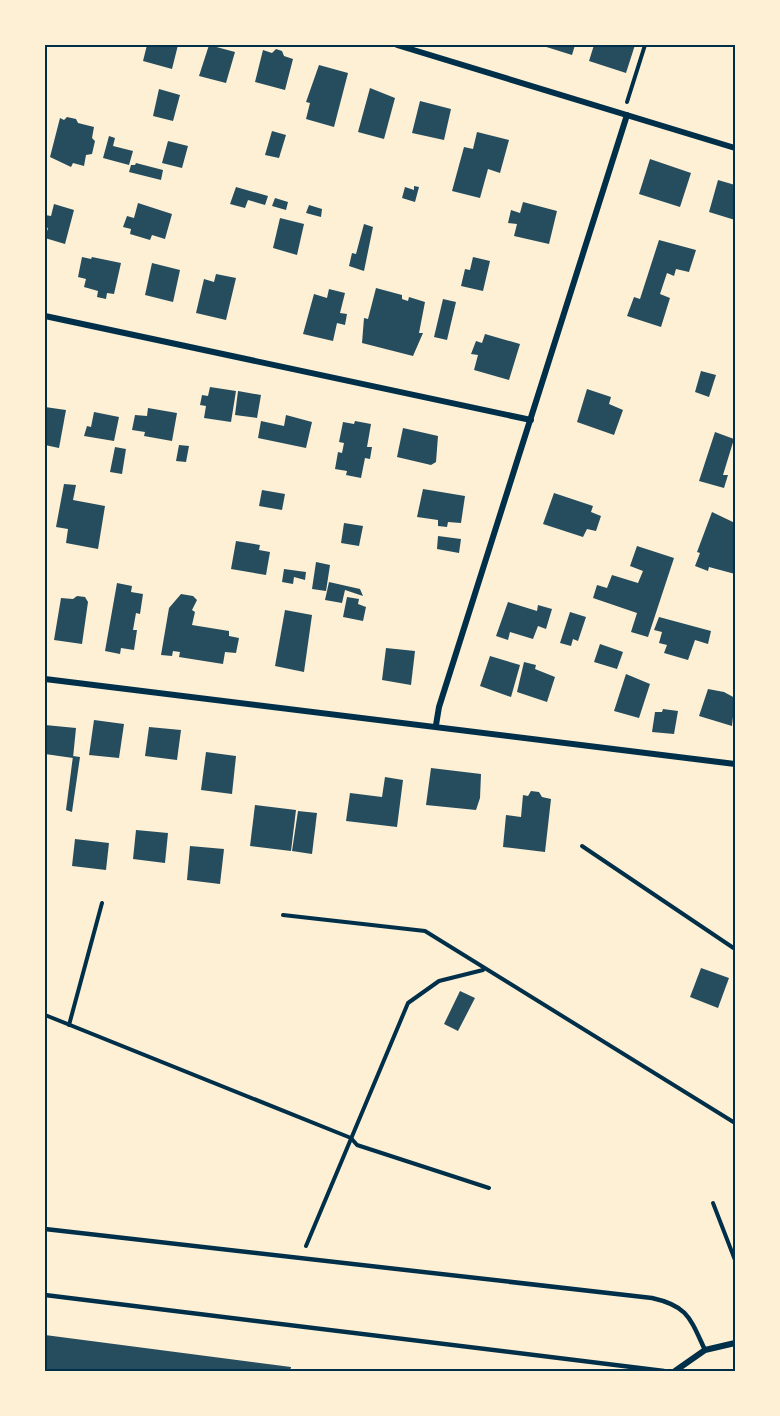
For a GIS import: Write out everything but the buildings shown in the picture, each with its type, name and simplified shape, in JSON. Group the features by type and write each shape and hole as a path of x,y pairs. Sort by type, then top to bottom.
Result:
{"street":[{"path":"397,45 735,148"},
{"path":"436,725 625,115"},
{"path":"45,316 531,420"},
{"path":"45,679 436,725 735,764"},
{"path":"675,1371 705,1350 735,1343"}],"lane":[{"path":"45,1229 671,1302 682,1307 691,1319 705,1350"},
{"path":"45,1295 664,1371"}],"path":[{"path":"625,115 645,45"},
{"path":"582,846 735,949"},
{"path":"69,1025 102,903"},
{"path":"283,915 425,931 735,1123"},
{"path":"301,1258 408,1003 439,981 483,969"},
{"path":"45,1015 351,1138 357,1145 489,1188"},
{"path":"713,1203 735,1260"}]}
